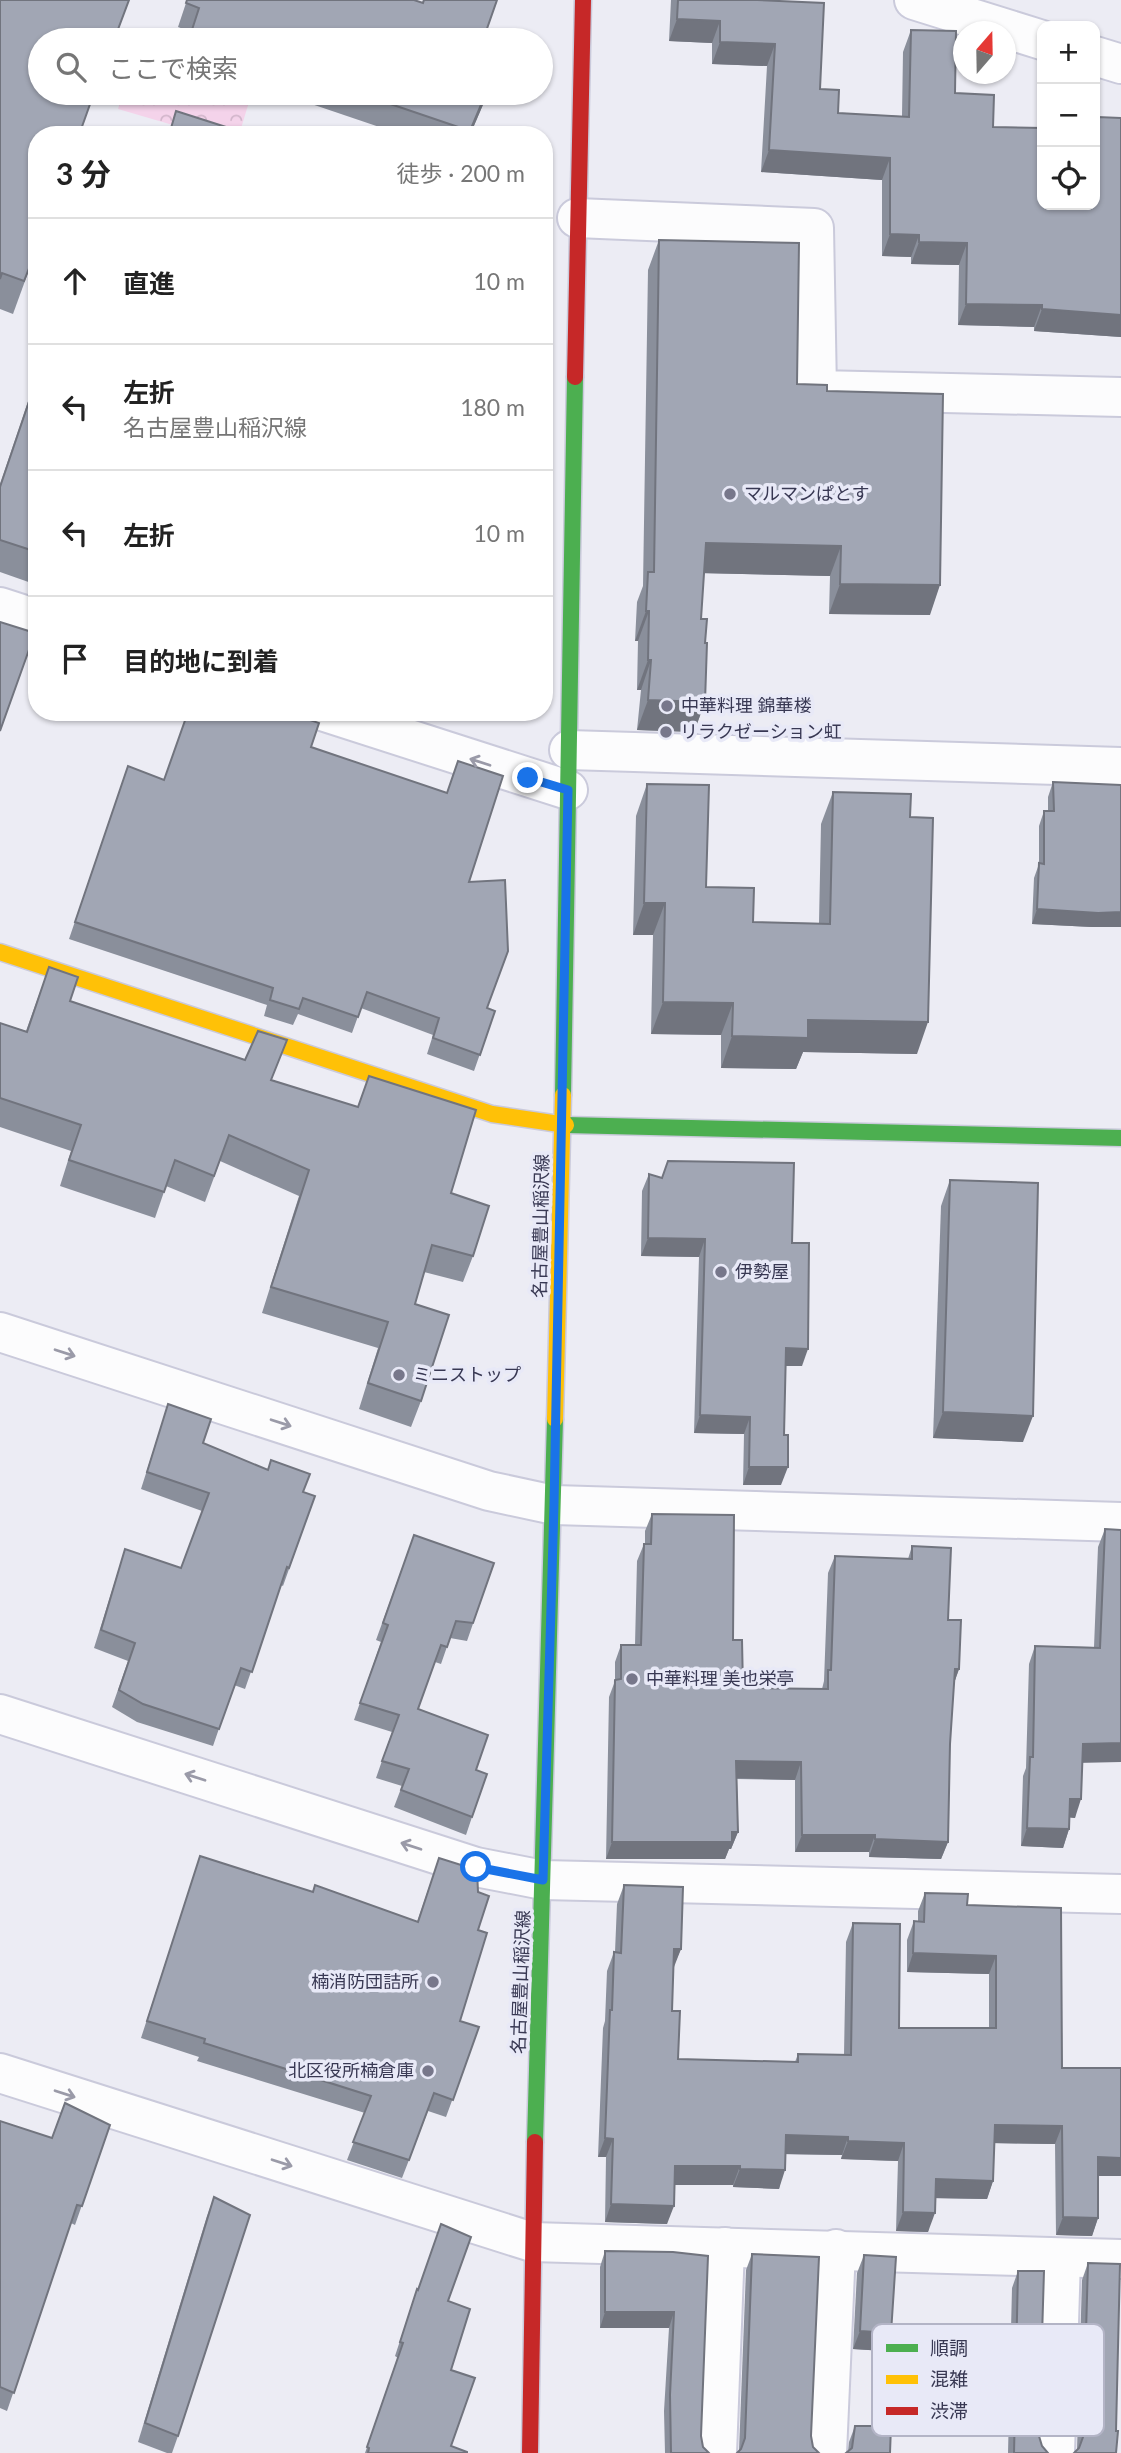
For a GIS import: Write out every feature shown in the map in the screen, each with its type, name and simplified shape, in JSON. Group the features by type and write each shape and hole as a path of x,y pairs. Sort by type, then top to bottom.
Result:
{"main road":[{"name":"名古屋豊山稲沢線","path":"530,2453 532,2242 554,1505 583,0"},
{"path":"0,952 492,1114 562,1125 1121,1138"}],"street":[{"path":"914,0 1037,38"},
{"path":"1100,58 1121,64"},
{"path":"578,218 814,228 817,390 1121,397"},
{"path":"0,607 28,616"},
{"path":"353,721 568,790"},
{"path":"569,750 1121,767"},
{"path":"0,1332 489,1490 554,1505 1121,1522"},
{"path":"0,1714 476,1867 543,1880 1121,1894"},
{"path":"0,2073 532,2242 1121,2259"},
{"path":"717,2453 725,2247"},
{"path":"827,2453 836,2249"},
{"path":"1059,2324 1061,2258"}],"green space":[{"path":"119,105 248,105 242,126 176,126 118,109"}],"building":[{"path":"0,0 129,0 118,28 28,28 28,105 90,105 82,126 28,126 28,271 24,281 2,273 0,279"},
{"path":"187,0 414,0 423,3 424,0 497,0 487,28 193,28 199,8 186,3"},
{"path":"678,0 824,3 820,89 839,90 838,113 909,117 911,30 953,31 955,93 994,95 993,127 1037,128 1037,210 1100,210 1100,117 1121,118 1121,315 1042,309 1042,305 966,304 967,243 919,242 919,235 890,234 890,158 769,150 775,44 720,42 720,21 677,19"},
{"path":"393,105 481,105 472,126 455,126"},
{"path":"176,111 223,126 172,126"},
{"path":"659,240 799,243 797,384 827,385 827,391 943,394 940,585 840,584 841,546 706,543 701,619 707,619 705,702 648,700 651,660 648,660 649,611 646,611 648,572 654,572"},
{"path":"28,405 28,549 0,540 0,487"},
{"path":"0,622 28,631 28,653 0,731"},
{"path":"185,721 313,721 319,723 311,747 447,793 458,761 503,776 469,882 505,880 508,951 487,1008 495,1011 480,1055 433,1038 439,1018 367,992 358,1017 303,998 299,1009 270,1000 273,988 75,922 128,766 164,780"},
{"path":"1053,782 1121,785 1121,912 1037,909 1039,863 1044,864 1044,811 1054,811"},
{"path":"647,784 709,785 706,887 754,888 753,922 830,924 833,792 911,794 910,817 933,818 928,1022 808,1020 808,1038 732,1036 733,1003 663,1002 665,903 644,903"},
{"path":"49,967 78,977 70,1001 245,1060 258,1031 287,1040 271,1080 358,1107 369,1076 476,1110 451,1193 489,1206 473,1256 432,1245 415,1304 449,1315 421,1401 368,1383 388,1322 271,1287 309,1170 229,1135 214,1176 175,1160 164,1192 69,1160 81,1125 0,1098 0,1023 27,1032"},
{"path":"668,1161 794,1163 792,1243 809,1243 808,1349 786,1348 784,1435 788,1435 788,1467 749,1467 750,1417 700,1415 705,1239 648,1238 649,1174 662,1178"},
{"path":"950,1180 1038,1183 1033,1416 943,1412"},
{"path":"168,1404 211,1419 203,1443 268,1470 271,1460 310,1474 303,1492 315,1496 289,1568 287,1567 252,1672 241,1668 219,1729 143,1704 119,1690 135,1643 101,1630 125,1549 181,1568 209,1493 147,1472"},
{"path":"652,1514 734,1515 733,1640 742,1640 743,1688 828,1689 835,1556 912,1559 912,1546 951,1548 948,1620 961,1620 959,1669 955,1669 950,1744 948,1842 875,1839 875,1835 802,1835 801,1762 736,1761 738,1832 732,1832 732,1842 612,1842 615,1680 621,1679 621,1645 641,1645 644,1544 651,1544"},
{"path":"1105,1529 1121,1530 1121,1743 1083,1744 1081,1799 1070,1799 1069,1829 1027,1828 1030,1757 1033,1757 1035,1646 1100,1648"},
{"path":"414,1535 494,1563 473,1623 456,1621 447,1647 441,1645 418,1709 488,1735 476,1770 487,1774 472,1817 401,1790 409,1769 382,1761 399,1715 360,1703 388,1625 383,1623"},
{"path":"200,1856 313,1892 315,1885 418,1922 439,1858 477,1870 478,1892 489,1896 478,1930 487,1933 460,2021 479,2027 453,2100 434,2093 409,2160 353,2142 371,2096 204,2043 205,2039 147,2021"},
{"path":"624,1885 683,1887 681,1949 674,1949 672,2011 680,2011 678,2059 798,2062 798,2054 851,2055 853,1923 900,1924 899,2028 996,2028 996,1956 913,1953 914,1921 924,1922 925,1893 968,1894 967,1905 1061,1908 1062,2068 1121,2068 1121,2158 1098,2157 1098,2218 1063,2217 1062,2126 995,2125 993,2181 936,2179 935,2213 903,2212 904,2143 848,2141 848,2137 786,2135 785,2170 740,2169 740,2166 675,2166 674,2206 611,2204 613,2139 605,2138 610,2010 614,1952 621,1953"},
{"path":"65,2103 110,2125 82,2206 77,2205 14,2393 0,2387 0,2121 52,2138"},
{"path":"214,2197 250,2215 178,2436 145,2423"},
{"path":"441,2224 471,2237 448,2301 470,2309 451,2370 475,2378 451,2446 467,2453 368,2453 367,2447 403,2343 400,2342"},
{"path":"605,2251 673,2252 708,2256 701,2436 703,2447 709,2453 671,2453 670,2395 674,2312 605,2312"},
{"path":"752,2254 819,2257 811,2436 813,2447 819,2453 737,2453 745,2438"},
{"path":"864,2255 896,2257 892,2324 872,2324 872,2332 860,2331"},
{"path":"1088,2263 1120,2264 1116,2453 1074,2453 1083,2436 1104,2436 1104,2324 1086,2324"},
{"path":"1018,2271 1044,2271 1042,2324 1017,2324"},
{"path":"855,2426 872,2426 872,2436 891,2436 890,2453 846,2453 852,2448"},
{"path":"1014,2436 1039,2436 1048,2453 1014,2453"}],"traffic: fast":[{"path":"563,1095 575,377"},
{"path":"566,1125 1121,1138"},
{"path":"535,2142 555,1419"}],"traffic: slow":[{"path":"0,952 492,1114 566,1125"},
{"path":"555,1419 563,1095"}],"traffic: jam":[{"path":"575,377 583,0"},
{"path":"530,2453 535,2142"}],"place":[{"name":"マルマンぱとす","path":"730,494"},
{"name":"中華料理 錦華楼","path":"667,706"},
{"name":"リラクゼーション虹","path":"666,732"},
{"name":"伊勢屋","path":"721,1272"},
{"name":"ミニストップ","path":"399,1375"},
{"name":"中華料理 美也栄亭","path":"632,1679"},
{"name":"楠消防団詰所","path":"433,1982"},
{"name":"北区役所楠倉庫","path":"428,2071"}],"route":[{"path":"476,1867 543,1880 554,1505 568,790 528,778"}]}
